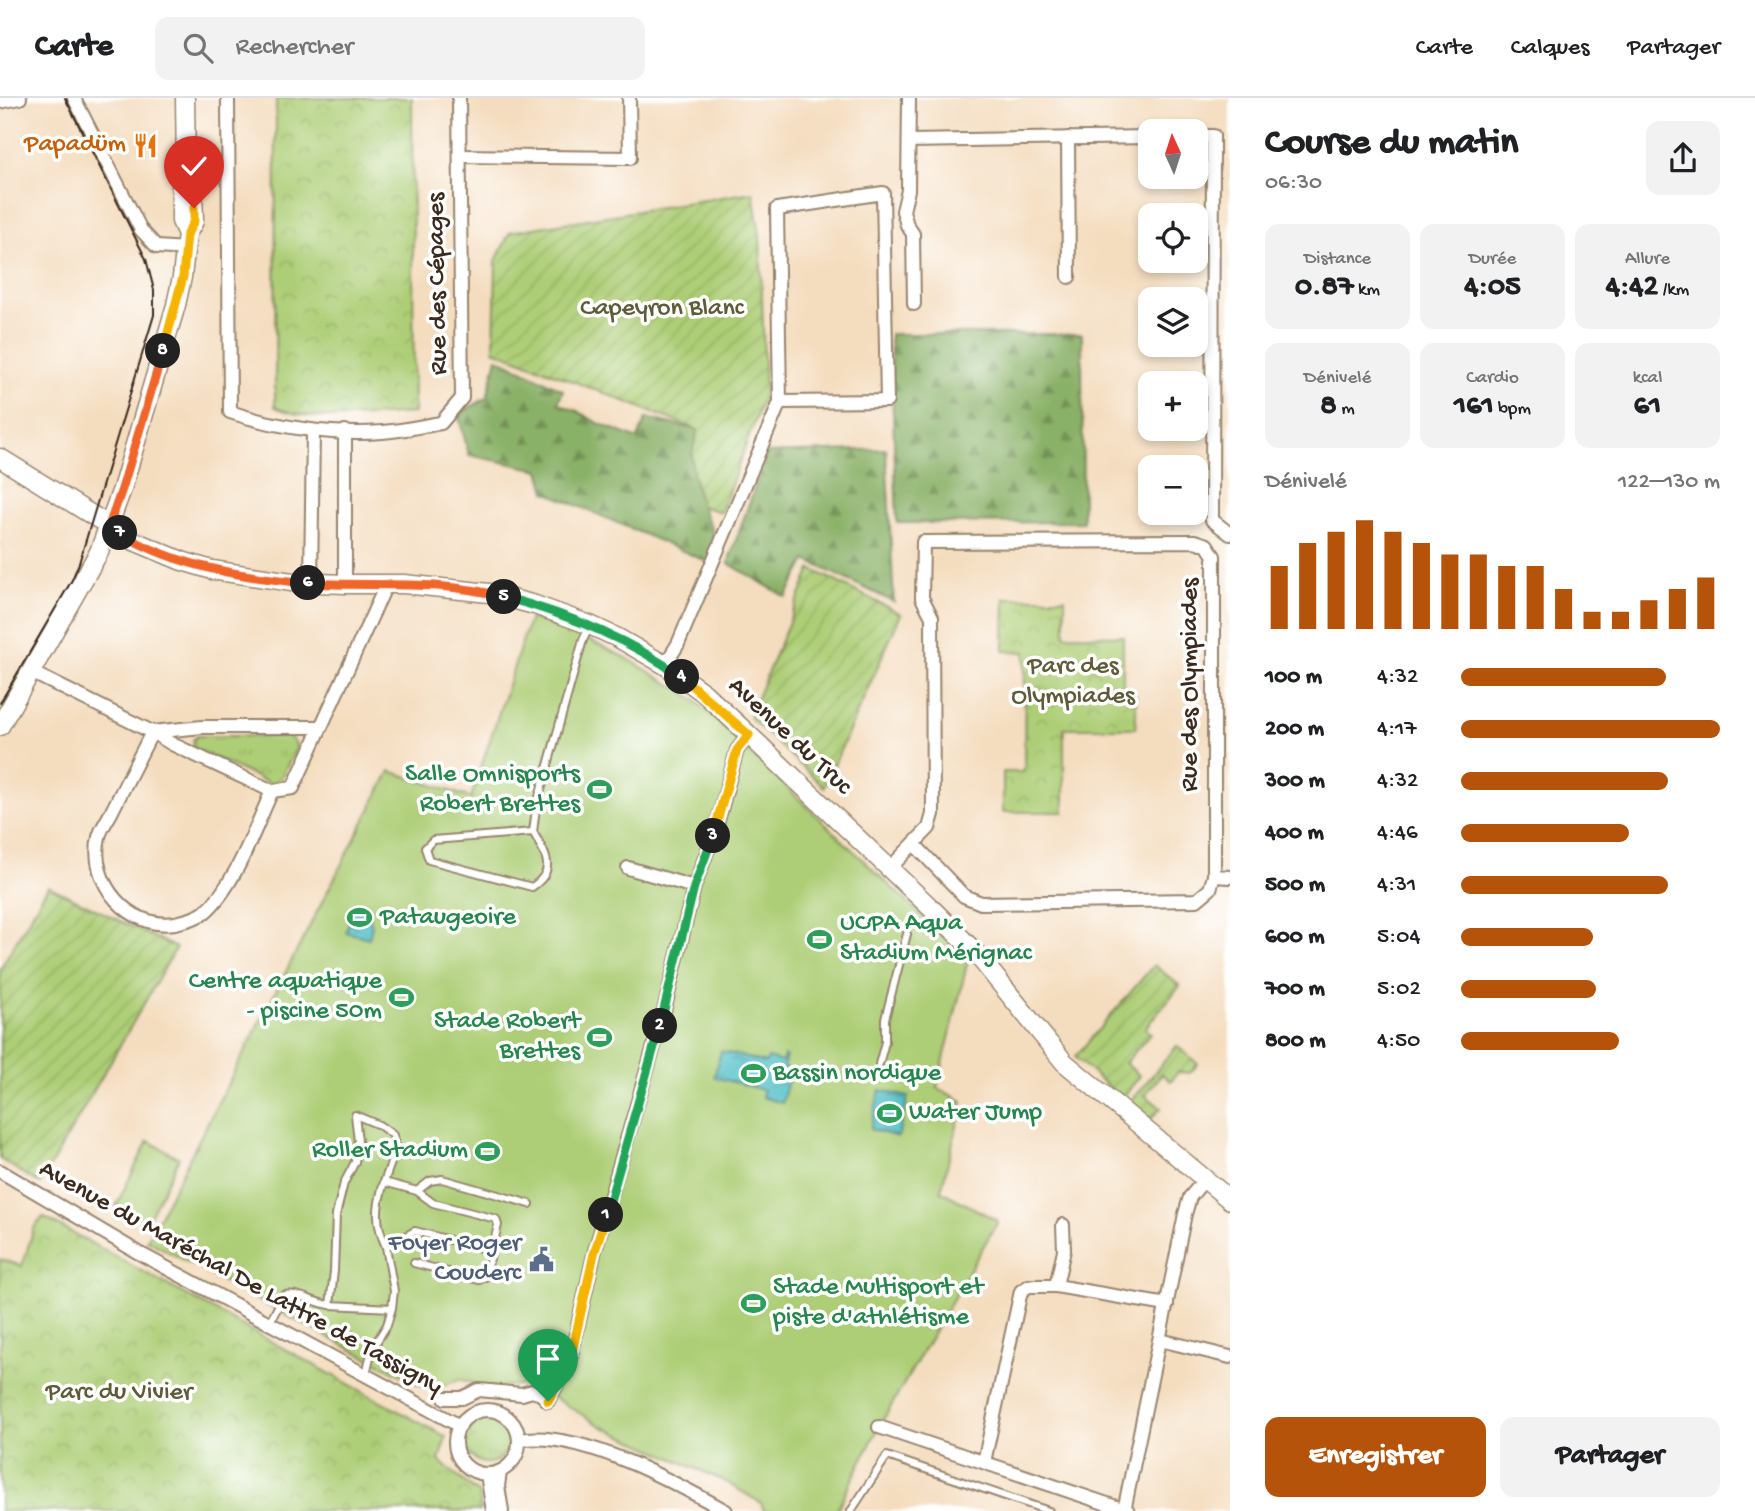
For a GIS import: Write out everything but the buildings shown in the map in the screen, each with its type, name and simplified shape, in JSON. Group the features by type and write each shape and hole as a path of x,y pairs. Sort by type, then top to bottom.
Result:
{"street":[{"path":"0,102 20,98"},
{"path":"74,98 148,239 157,247 186,242"},
{"path":"0,726 95,561 122,489 176,305 186,242 181,221 181,177 186,171 185,98"},
{"name":"Rue des Cépages","path":"228,98 230,412 254,420 313,431 381,433 442,423 462,398 460,98"},
{"path":"460,156 630,158 629,98"},
{"path":"909,98 908,190 903,211 913,234 914,304"},
{"path":"1208,136 1213,136 1212,520 1230,534"},
{"path":"909,141 1138,137"},
{"path":"1068,138 1069,277"},
{"path":"665,665 678,644 780,402 776,209 883,193 887,401 780,402"},
{"path":"311,583 313,431"},
{"path":"345,431 345,584"},
{"name":"Avenue du Truc","path":"0,458 134,541 182,561 212,569 311,583 387,583 451,587 489,593 535,605 590,625 665,665 704,694 749,735 975,952 1064,1062 1229,1197"},
{"name":"Rue des Olympiades","path":"889,869 929,828 933,814 932,617 922,598 922,542 1195,541 1207,545 1214,556 1213,876"},
{"path":"31,672 172,744 272,791 293,788 387,583"},
{"path":"152,732 202,727 319,727"},
{"path":"152,732 99,837 98,859 112,896 124,909 142,920 165,924 185,921 203,914 224,893 272,791"},
{"path":"445,1398 462,1398 479,1390 522,1394 532,1391 541,1394 548,1401 567,1371 594,1254 664,1011 694,887 716,828 737,750 749,735"},
{"path":"914,845 964,895 981,903 1197,900 1209,889 1213,876 1230,877"},
{"path":"628,868 694,887"},
{"name":"Avenue du Maréchal De Lattre de Tassigny","path":"0,1171 128,1246 460,1426"},
{"path":"879,1427 1125,1510 1185,1214 1190,1197 1205,1179"},
{"path":"1056,1286 1064,1250 1063,1225"},
{"path":"984,1462 1021,1292 1029,1286 1056,1286 1167,1305"},
{"path":"1160,1340 1230,1357"},
{"path":"485,1410 495,1411 512,1421 519,1440 515,1459 494,1473 471,1470 458,1455 455,1445 460,1426 475,1413 485,1410"},
{"path":"519,1440 556,1439 607,1453 726,1511"},
{"path":"493,1511 494,1473"},
{"path":"494,1473 502,1511"}],"lane":[{"path":"533,832 433,840 425,848 429,860 532,887 546,873 547,857 533,832 536,808 583,640 590,625"},
{"path":"879,1064 885,1042 886,1019 907,934"},
{"path":"330,1305 336,1215 344,1183 355,1162 358,1141 355,1115 379,1125 393,1135 396,1149 378,1201 378,1227 386,1247 394,1291 392,1308 387,1325 372,1349 366,1374"},
{"path":"417,1191 430,1181 442,1179 530,1204"},
{"path":"384,1182 417,1191 433,1203 496,1219 498,1225 485,1277 479,1280 414,1263"},
{"path":"386,1247 415,1231 492,1251"},
{"path":"270,1322 284,1295 293,1293 318,1304 392,1308"},
{"path":"851,1511 887,1456 1049,1511"}],"green space":[{"path":"276,98 412,98 414,413 325,417 275,407"},
{"name":"Capeyron Blanc","path":"753,192 760,236 765,393 721,512 701,506 693,474 692,453 698,430 494,350 496,261 510,232"},
{"path":"890,334 1082,334 1083,522 897,523"},
{"path":"497,358 563,390 558,403 638,439 646,418 698,430 693,462 696,490 719,546 708,562 546,492 540,470 469,455 458,414 487,398"},
{"path":"886,449 894,602 806,560 786,597 728,563 767,453"},
{"path":"811,569 901,614 824,787 749,717"},
{"name":"Parc des Olympiades","path":"1005,598 1065,598 1065,635 1123,636 1123,694 1136,695 1136,728 1064,728 1064,812 1003,812 1003,772 1024,772 1025,652 1004,651"},
{"name":"Stade Robert Brettes","path":"530,618 572,632 628,659 694,699 968,960 937,1088 963,1101 941,1191 998,1221 879,1427 836,1511 764,1511 761,1503 722,1480 603,1427 533,1385 484,1387 459,1379 431,1391 147,1240 390,771 471,798"},
{"path":"197,736 289,736 296,744 296,749 281,778 271,784 194,748 193,740"},
{"path":"48,886 176,948 40,1184 0,1159 0,969"},
{"path":"1154,965 1180,986 1145,1028 1151,1033 1125,1063 1140,1076 1122,1099 1075,1057"},
{"path":"1177,1046 1198,1064 1190,1073 1178,1072 1171,1081 1162,1074 1145,1095 1161,1108 1149,1121 1128,1104"},
{"path":"148,1141 179,1158 147,1222 116,1206"},
{"name":"Parc du Vivier","path":"43,1217 446,1437 439,1461 479,1494 481,1511 0,1511 0,1259 22,1266 34,1228"},
{"path":"487,1419 496,1420 503,1425 508,1432 508,1450 503,1457 496,1462 487,1463 478,1462 471,1457 466,1450 465,1441 466,1432 471,1425 478,1420"}],"water":[{"name":"Pataugeoire","path":"353,907 368,911 372,926 369,938 346,932"},
{"name":"Bassin nordique","path":"721,1051 766,1063 768,1058 782,1062 784,1056 786,1057 783,1068 791,1070 782,1103 762,1097 763,1090 714,1077"},
{"name":"Water Jump","path":"880,1090 908,1097 898,1137 870,1129"}],"tram line":[{"path":"0,703 72,580 79,563 154,315 154,290 146,259 65,98"}],"place":[{"name":"Papadüm","path":"146,145"},
{"name":"Salle Omnisports Robert Brettes","path":"600,790"},
{"name":"Pataugeoire","path":"360,918"},
{"name":"UCPA Aqua Stadium Mérignac","path":"820,939"},
{"name":"Centre aquatique - piscine 50m","path":"402,997"},
{"name":"Stade Robert Brettes","path":"600,1037"},
{"name":"Bassin nordique","path":"753,1074"},
{"name":"Water Jump","path":"889,1113"},
{"name":"Roller Stadium","path":"488,1151"},
{"name":"Foyer Roger Couderc","path":"541,1259"},
{"name":"Stade Multisport et piste d'athlétisme","path":"753,1303"}],"route":[{"path":"194,208 194,221 187,234 183,277 176,305 109,526 163,555 212,569 292,582 404,583 451,587 535,605 590,625 665,665 704,694 749,735 737,750 716,828 694,887 664,1011 594,1254 567,1371 548,1401"}]}
